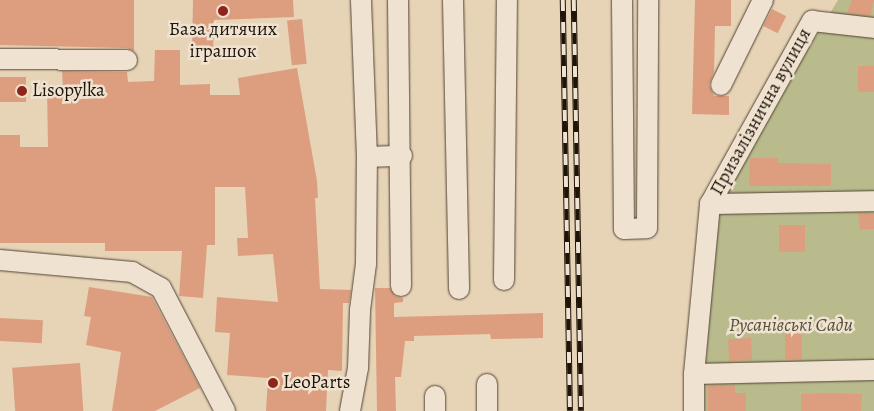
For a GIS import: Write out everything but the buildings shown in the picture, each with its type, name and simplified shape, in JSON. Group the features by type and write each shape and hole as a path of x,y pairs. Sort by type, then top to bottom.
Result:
{"street":[{"path":"350,411 358,368 360,310 366,264 366,157 361,0"},
{"path":"398,0 402,156 401,286"},
{"path":"454,0 459,289"},
{"path":"504,280 508,0"},
{"path":"622,0 624,229 647,228 648,0"},
{"path":"721,85 763,0"},
{"name":"Призалізнична вулиця","path":"694,411 694,374 710,204 812,21 874,28"},
{"path":"0,59 127,60"},
{"path":"366,157 402,156"},
{"path":"710,204 874,201"},
{"path":"0,260 132,272 161,288 225,411"},
{"path":"694,374 874,370"},
{"path":"487,384 487,411"}],"green space":[{"name":"Русанівські Сади","path":"838,0 874,0 874,411 705,411 705,374 717,216 724,211 726,185"}],"railway":[{"path":"563,0 570,411"},
{"path":"574,0 581,411"}],"place":[{"name":"База дитячих іграшок","path":"223,11"},
{"name":"Lisopylka","path":"22,91"},
{"name":"LeoParts","path":"273,383"}]}
